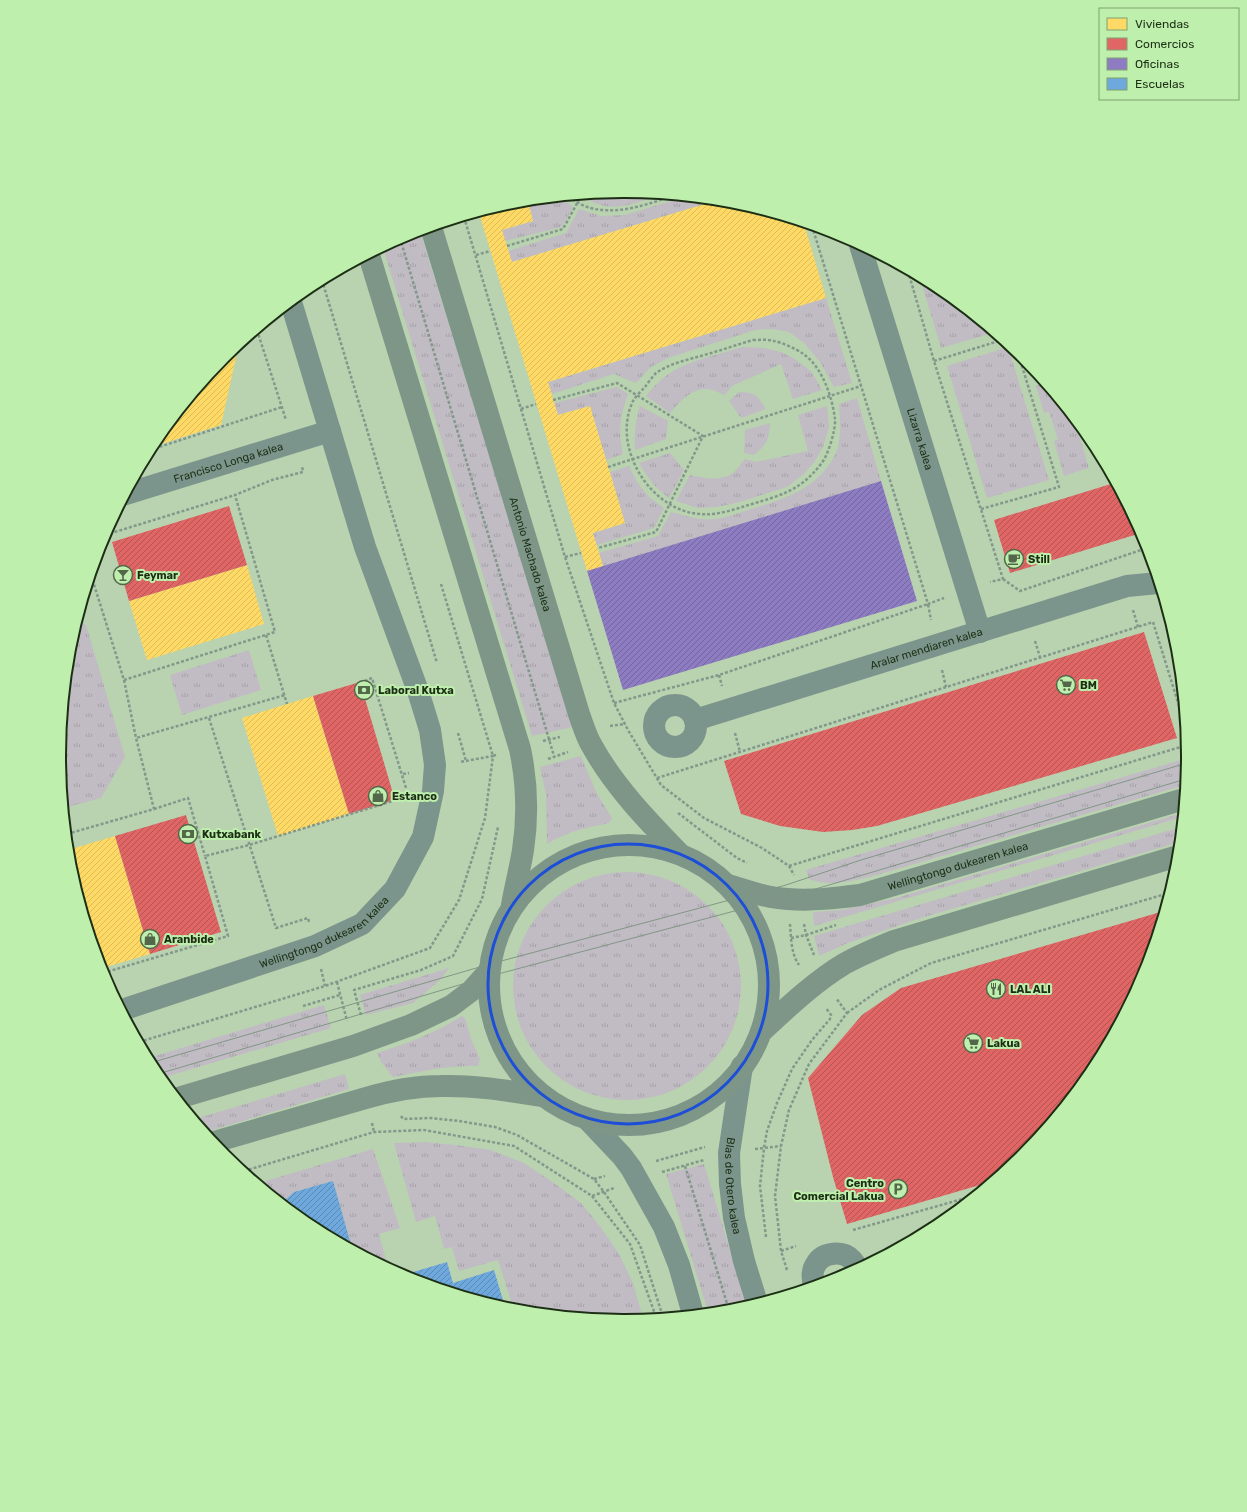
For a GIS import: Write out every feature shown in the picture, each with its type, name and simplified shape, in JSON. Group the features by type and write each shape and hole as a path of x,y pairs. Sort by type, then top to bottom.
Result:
{"main road":[{"name":"Antonio Machado kalea","path":"433,232 579,714 592,746 614,780 644,817 680,854"},
{"path":"370,260 512,719 524,769 526,808 523,849 511,908"},
{"name":"Wellingtongo dukearen kalea","path":"728,886 757,894 796,899 860,895 1179,801"},
{"path":"627,844 654,846 680,854 706,867 728,886 747,908 757,928 764,948 768,969 768,990 766,1011 761,1032 742,1066 726,1085 712,1097 685,1114 661,1122 636,1125 611,1124 587,1119 563,1109 542,1096 522,1077 507,1055 495,1030 489,1004 489,971 498,934 511,908 528,886 549,869 580,853 599,847 627,844"},
{"path":"761,1032 818,983 844,965 894,941 1171,858"},
{"path":"182,1097 368,1040 411,1025 451,1006 471,991 489,971"},
{"path":"220,1140 389,1091 447,1086 481,1088 542,1096"}],"street":[{"name":"Lizarra kalea","path":"862,252 965,589 980,632"},
{"path":"293,308 330,432"},
{"name":"Francisco Longa kalea","path":"133,492 330,432"},
{"name":"Wellingtongo dukearen kalea","path":"126,1009 315,946 362,924 395,889 423,837 433,791 435,765 430,730 418,691 365,547 330,432"},
{"name":"Aralar mendiaren kalea","path":"695,720 1127,586 1153,583"},
{"name":"Blas de Otero kalea","path":"742,1066 730,1146 730,1184 734,1218 744,1261 756,1298"},
{"path":"587,1119 622,1156 635,1174 664,1227 679,1266 692,1309"},
{"path":"813,1280 812,1277 816,1264 826,1255 839,1253 852,1259 854,1263"}],"path":[{"path":"507,246 563,230 578,202 589,208 610,211 638,208 661,200"},
{"path":"465,221 565,557 614,703 628,730 661,785 704,818 762,848 789,866 798,881 791,938 796,960 847,1013"},
{"path":"814,232 928,604"},
{"path":"402,245 554,756"},
{"path":"476,255 490,251"},
{"path":"910,278 934,360 1003,579 1020,591 1141,550"},
{"path":"324,286 439,669"},
{"path":"113,532 235,494 272,480 303,472 295,442 259,335"},
{"path":"753,340 774,341 802,353 818,368 830,396 835,420 831,442 822,463 802,484 784,494 725,512 700,514 682,511 670,505 651,490 639,473 633,459 626,436 628,418 633,401 638,395 656,374 673,365 753,340"},
{"path":"934,360 996,342"},
{"path":"981,509 1059,487 1022,366"},
{"path":"553,400 618,383 703,436"},
{"path":"608,467 861,386"},
{"path":"521,409 536,404"},
{"path":"159,447 282,407"},
{"path":"598,548 656,532 703,436"},
{"path":"124,680 275,632 235,494"},
{"path":"565,557 581,553"},
{"path":"614,703 719,675 928,604 965,589 1003,579"},
{"path":"94,584 124,680 136,738 154,809"},
{"path":"657,778 1153,622 1178,703"},
{"path":"266,635 287,704"},
{"path":"360,682 372,678 407,789"},
{"path":"136,738 285,695"},
{"path":"209,718 276,928 308,918 325,986"},
{"path":"457,730 466,761"},
{"path":"524,769 554,756 592,746"},
{"path":"789,866 1181,747"},
{"path":"144,1040 325,986 430,948 459,900 486,818 493,756"},
{"path":"206,856 249,845 409,796"},
{"path":"72,833 188,798 228,936 109,971"},
{"path":"674,810 737,858 750,864"},
{"path":"368,1040 354,990 421,970 453,956 482,899 499,822"},
{"path":"788,1273 781,1251 775,1196 781,1146 789,1110 809,1064 847,1013 879,990 931,963 1163,895"},
{"path":"767,1239 760,1186 767,1131 792,1068 812,1040 830,1019 831,1015 818,983 796,899"},
{"path":"303,1006 340,995"},
{"path":"389,1091 399,1115 403,1119 430,1118 495,1127 517,1135 594,1179 640,1245 661,1312"},
{"path":"250,1169 374,1132 424,1130 514,1146 592,1196 630,1244 654,1312"},
{"path":"594,1179 685,1166 767,1131"},
{"path":"592,1196 604,1192 635,1174 730,1146 764,1148 781,1146"},
{"path":"685,1166 726,1304"},
{"path":"850,1231 961,1199"},
{"path":"781,1251 797,1246"}],"highlighted area":[{"path":"627,844 654,846 680,854 706,867 728,885 757,928 768,969 766,1011 761,1032 742,1066 726,1085 685,1114 636,1125 587,1119 542,1096 522,1077 507,1055 495,1030 489,1004 489,971 498,935 511,908 528,886 573,855 599,847"}],"green space":[{"path":"624,198 647,199 633,204 612,207 594,203 588,200"},
{"path":"671,201 704,204 512,262 508,251 566,233 579,209 601,216 625,215"},
{"path":"566,202 573,207 562,227 505,241 502,230 533,221 529,207"},
{"path":"422,237 573,727 532,736 384,253"},
{"path":"922,285 963,314 988,334 941,348"},
{"path":"826,298 852,383 834,387 820,362 804,343 789,332 772,329 755,330 668,358 651,367 636,383 614,374 552,394 548,382"},
{"path":"743,347 764,348 781,352 795,359 812,372 822,390 793,399 781,364 732,386 725,395 708,389 695,391 686,397 670,413 646,396 662,379 673,371 698,360"},
{"path":"1003,348 1010,355 1049,480 987,498 947,366"},
{"path":"1040,385 1043,388 1079,435 1089,468 1064,476 1054,441 1058,439 1049,412 1044,413 1036,386"},
{"path":"617,387 628,394 623,409 620,431 623,454 606,460 590,406 558,415 554,403"},
{"path":"739,392 749,393 756,396 766,409 741,418 729,401"},
{"path":"857,398 881,481 603,566 599,553 658,536 671,512 699,519 716,519 774,502 798,492 809,485 827,467 835,455 839,443 839,404"},
{"path":"640,406 668,421 666,439 635,450 635,428"},
{"path":"827,406 829,427 823,447 815,461 804,474 787,487 740,502 717,507 698,508 676,501 690,475 723,478 733,473 745,459 756,462 808,451 798,415"},
{"path":"770,423 768,438 762,448 754,455 744,453 745,430"},
{"path":"670,453 684,470 669,498 652,482 639,463"},
{"path":"629,466 637,482 649,497 664,508 654,528 597,545 593,533 625,523 610,472"},
{"path":"82,623 86,625 125,757 101,798 69,807 66,756 67,720 71,683"},
{"path":"249,650 261,690 182,715 170,675"},
{"path":"581,756 596,792 612,818 609,823 577,830 547,844 546,795 540,767"},
{"path":"1181,760 1180,786 870,877 824,883 809,879 806,870"},
{"path":"1178,814 1177,818 814,926 813,912 842,910 896,898"},
{"path":"1176,828 1174,844 921,918 848,943 819,956 814,936"},
{"path":"627,872 649,874 671,881 690,891 715,914 727,932 736,953 739,964 741,986 739,1008 732,1030 722,1049 699,1074 681,1086 660,1095 649,1098 627,1100 605,1098 583,1091 564,1081 539,1058 527,1040 518,1019 515,1008 513,986 515,964 522,942 532,923 555,898 573,886 594,877 605,874"},
{"path":"449,968 440,980 413,1003 366,1015 360,995"},
{"path":"324,1005 331,1028 167,1076 154,1056"},
{"path":"462,1016 465,1018 471,1039 480,1059 478,1066 446,1067 393,1077 381,1062 377,1053 421,1038"},
{"path":"345,1074 349,1089 210,1131 199,1118"},
{"path":"425,1142 491,1150 524,1163 554,1183 581,1203 618,1252 633,1283 641,1313 624,1314 587,1312 551,1309 512,1302 498,1260 459,1271 452,1247 444,1249 435,1216 416,1222 394,1143"},
{"path":"373,1149 400,1228 379,1234 386,1260 350,1242 333,1181 294,1192 286,1199 264,1182"},
{"path":"704,1164 745,1300 707,1307 666,1174"}],"building: Viviendas":[{"path":"704,204 768,217 805,229 826,298 548,382 558,415 590,406 625,523 593,533 603,566 587,571 480,217 529,207 533,221 502,230 512,262"},
{"path":"237,355 221,425 161,444 204,388"},
{"path":"247,565 264,624 147,660 129,601"},
{"path":"313,696 349,814 278,836 242,718"},
{"path":"115,836 150,954 107,967 85,900 74,848"}],"building: Comercios":[{"path":"1110,484 1124,509 1135,535 1010,573 994,520"},
{"path":"229,506 247,565 129,601 112,542"},
{"name":"BM","path":"1144,632 1177,738 877,826 852,830 823,832 780,826 741,814 724,761"},
{"path":"360,682 395,800 349,814 313,696"},
{"path":"186,815 221,932 150,954 115,836"},
{"name":"Lakua","path":"1158,913 1139,969 1124,1003 1106,1035 1087,1066 1066,1095 1043,1124 1018,1150 978,1185 847,1224 833,1177 808,1078 862,1015 901,988"}],"building: Oficinas":[{"path":"881,481 917,601 623,690 587,571"}],"building: Escuelas":[{"path":"333,1181 350,1242 314,1220 286,1199 294,1192"},
{"path":"447,1262 453,1283 494,1270 503,1300 479,1295 413,1272"}],"tram line":[{"path":"157,1061 490,964 786,885 861,860 1181,765"},
{"path":"164,1072 483,978 802,893 1180,781"}],"place":[{"name":"Still","path":"1014,559"},
{"name":"Feymar","path":"123,575"},
{"name":"BM","path":"1066,685"},
{"name":"Laboral Kutxa","path":"364,690"},
{"name":"Estanco","path":"378,796"},
{"name":"Kutxabank","path":"188,834"},
{"name":"Aranbide","path":"150,939"},
{"name":"LAL ALI","path":"996,989"},
{"name":"Lakua","path":"973,1043"},
{"name":"Centro Comercial Lakua","path":"898,1189"}]}
